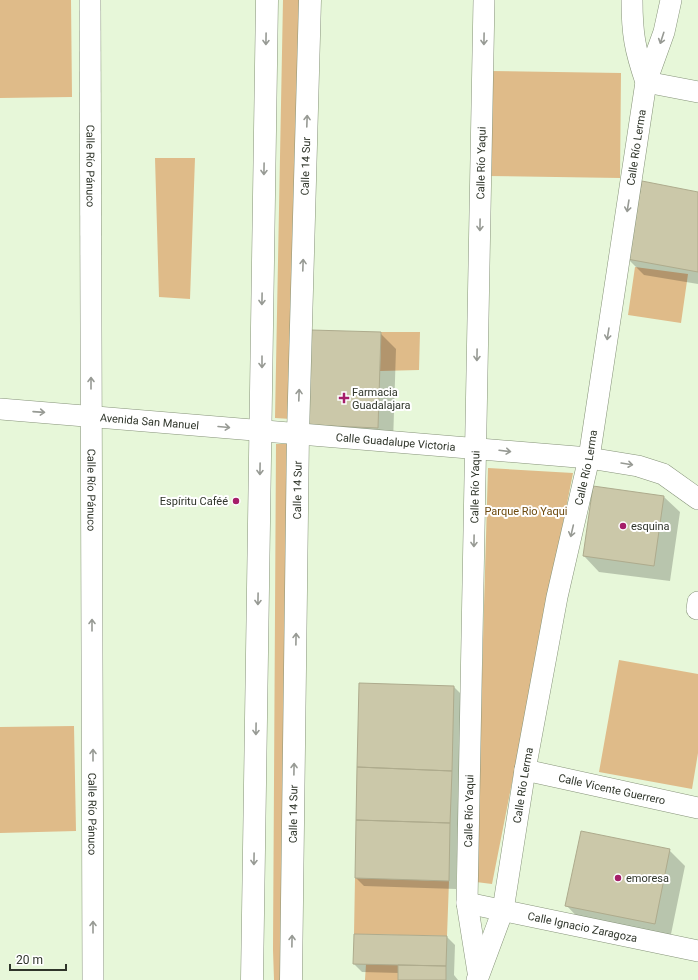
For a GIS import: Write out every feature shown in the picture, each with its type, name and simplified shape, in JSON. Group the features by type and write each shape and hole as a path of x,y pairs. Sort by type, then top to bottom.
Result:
{"main road":[{"path":"252,980 267,0"},
{"name":"Calle 14 Sur","path":"291,980 298,434 310,0"}],"street":[{"name":"Calle Río Pánuco","path":"90,0 93,980"},
{"name":"Calle Río Yaqui","path":"478,976 467,903 484,0"},
{"path":"632,0 632,30 635,49 646,82 698,92"},
{"name":"Calle Río Lerma","path":"478,976 503,910 525,770 557,597 589,458 646,82 664,32 671,0"},
{"name":"Avenida San Manuel","path":"0,409 298,434"},
{"name":"Calle Guadalupe Victoria","path":"298,434 475,447 589,458 638,466 663,474 698,499"},
{"name":"Calle Vicente Guerrero","path":"525,770 698,808"},
{"name":"Calle Ignacio Zaragoza","path":"467,903 698,951"}],"green space":[{"path":"0,0 71,0 72,97 0,98"},
{"path":"283,0 300,0 291,419 275,418"},
{"path":"489,71 621,73 620,178 487,176"},
{"path":"155,158 195,158 190,299 159,297"},
{"path":"635,267 688,274 681,323 628,315"},
{"path":"381,332 420,332 419,370 380,371"},
{"path":"276,444 289,444 282,980 274,980 273,950"},
{"name":"Parque Rio Yaqui","path":"488,468 573,473 492,884 476,882"},
{"path":"619,660 698,674 698,753 692,789 599,772"},
{"path":"74,726 76,831 0,833 0,727"},
{"path":"355,878 449,881 447,936 354,934"},
{"path":"366,964 398,965 398,980 365,980"}],"building":[{"path":"642,181 698,192 698,272 627,259"},
{"name":"Farmacia Guadalajara","path":"311,330 381,332 378,428 308,425"},
{"name":"esquina","path":"593,486 664,496 654,566 583,556"},
{"path":"359,683 454,686 452,771 357,767"},
{"path":"357,767 452,771 450,823 356,820"},
{"path":"356,820 450,823 449,881 355,878"},
{"name":"emoresa","path":"581,831 670,849 655,924 565,906"},
{"path":"354,934 447,936 446,966 353,964"},
{"path":"398,965 446,966 446,980 398,980"}],"place":[{"name":"Farmacia Guadalajara","path":"344,398"},
{"name":"Espíritu Caféé","path":"236,501"},
{"name":"esquina","path":"623,526"},
{"name":"emoresa","path":"618,878"}]}
